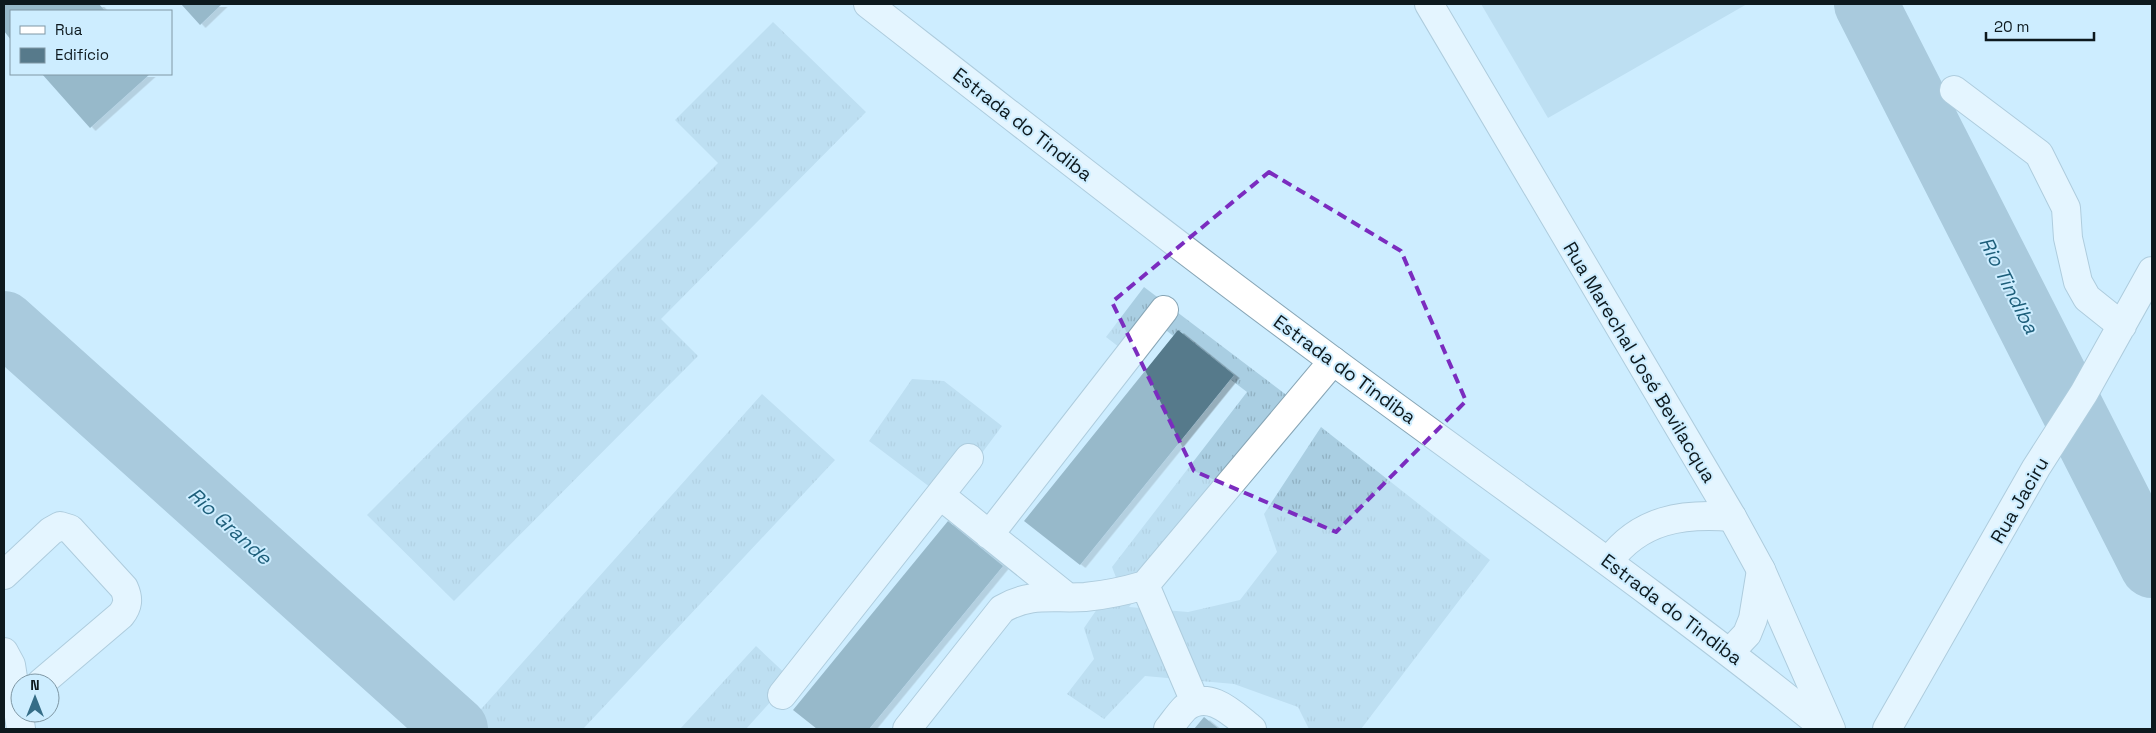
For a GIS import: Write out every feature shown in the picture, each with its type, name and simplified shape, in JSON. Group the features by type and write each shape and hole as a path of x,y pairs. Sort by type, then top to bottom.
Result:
{"street":[{"name":"Estrada do Tindiba","path":"868,4 1191,255 1333,361 1609,561 1730,652 1826,729"},
{"name":"Rua Marechal José Bevilacqua","path":"1429,4 1732,517 1761,570 1831,729"},
{"path":"1954,90 2039,154 2066,208 2068,238 2078,282 2087,298 2122,326"},
{"name":"Rua Jaciru","path":"1887,729 2036,468 2084,393 2152,271"},
{"path":"989,535 1164,310"},
{"path":"906,729 1002,609 1016,600 1116,593 1145,585 1333,361"},
{"path":"782,695 969,458"},
{"path":"940,495 1066,597"},
{"path":"1609,561 1620,545 1654,525 1678,518 1700,516 1732,517"},
{"path":"4,575 51,531 60,526 70,529 124,588 128,596 127,607 121,615 53,673"},
{"path":"1730,652 1747,634 1753,619 1761,570"},
{"path":"1145,585 1196,702"},
{"path":"6,661 10,674"},
{"path":"1168,729 1185,708 1196,702 1208,701 1220,704 1252,729"}],"highlighted area":[{"path":"1269,172 1401,251 1466,401 1336,532 1194,471 1112,302"}],"green space":[{"path":"1481,4 1747,4 1548,118"},
{"path":"773,22 866,112 661,319 698,356 454,601 367,515 718,163 675,120"},
{"path":"1144,287 1293,400 1129,607 1188,612 1240,600 1277,552 1264,514 1321,427 1490,560 1361,729 1309,729 1298,707 1234,684 1145,676 1104,719 1067,694 1094,659 1084,628 1117,580 1112,567 1247,392 1163,328 1137,361 1106,337"},
{"path":"912,379 944,381 1002,426 947,500 869,441"},
{"path":"762,394 835,460 583,729 484,729 474,717"},
{"path":"756,646 791,679 746,729 680,729"}],"building":[{"path":"4,4 99,4 104,10 10,10 10,39 4,31"},
{"path":"181,4 222,4 200,25"},
{"path":"43,75 149,75 90,128"},
{"path":"1178,330 1234,375 1080,565 1024,521"},
{"path":"948,521 1003,566 869,729 817,729 793,710"},
{"path":"1204,717 1219,729 1194,729"}],"waterway":[{"name":"Rio Tindiba","path":"1866,4 2152,566"},
{"name":"Rio Grande","path":"4,323 456,729"}]}
